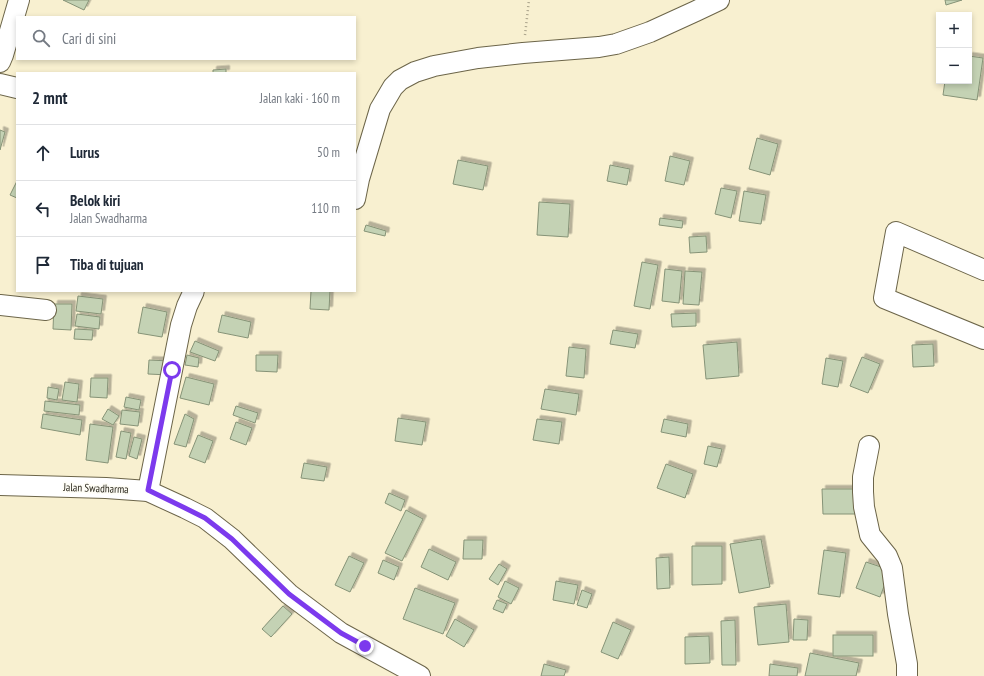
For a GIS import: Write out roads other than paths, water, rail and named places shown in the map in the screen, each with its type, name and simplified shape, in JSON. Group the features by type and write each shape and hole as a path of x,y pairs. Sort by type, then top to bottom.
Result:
{"street":[{"path":"0,62 19,0"},
{"path":"356,194 380,109 393,87 400,80 415,72 434,66 478,58 599,47 616,44 650,32 697,6 719,0"},
{"path":"0,84 16,88"},
{"path":"984,270 896,232 884,298 984,339"},
{"path":"148,490 181,325 194,292"},
{"path":"0,305 46,310"},
{"path":"869,446 863,477 864,507 870,535 887,556 892,568 907,664 907,676"},
{"name":"Jalan Swadharma","path":"0,485 148,490 205,518 232,539 289,594 341,633 420,676"}]}
